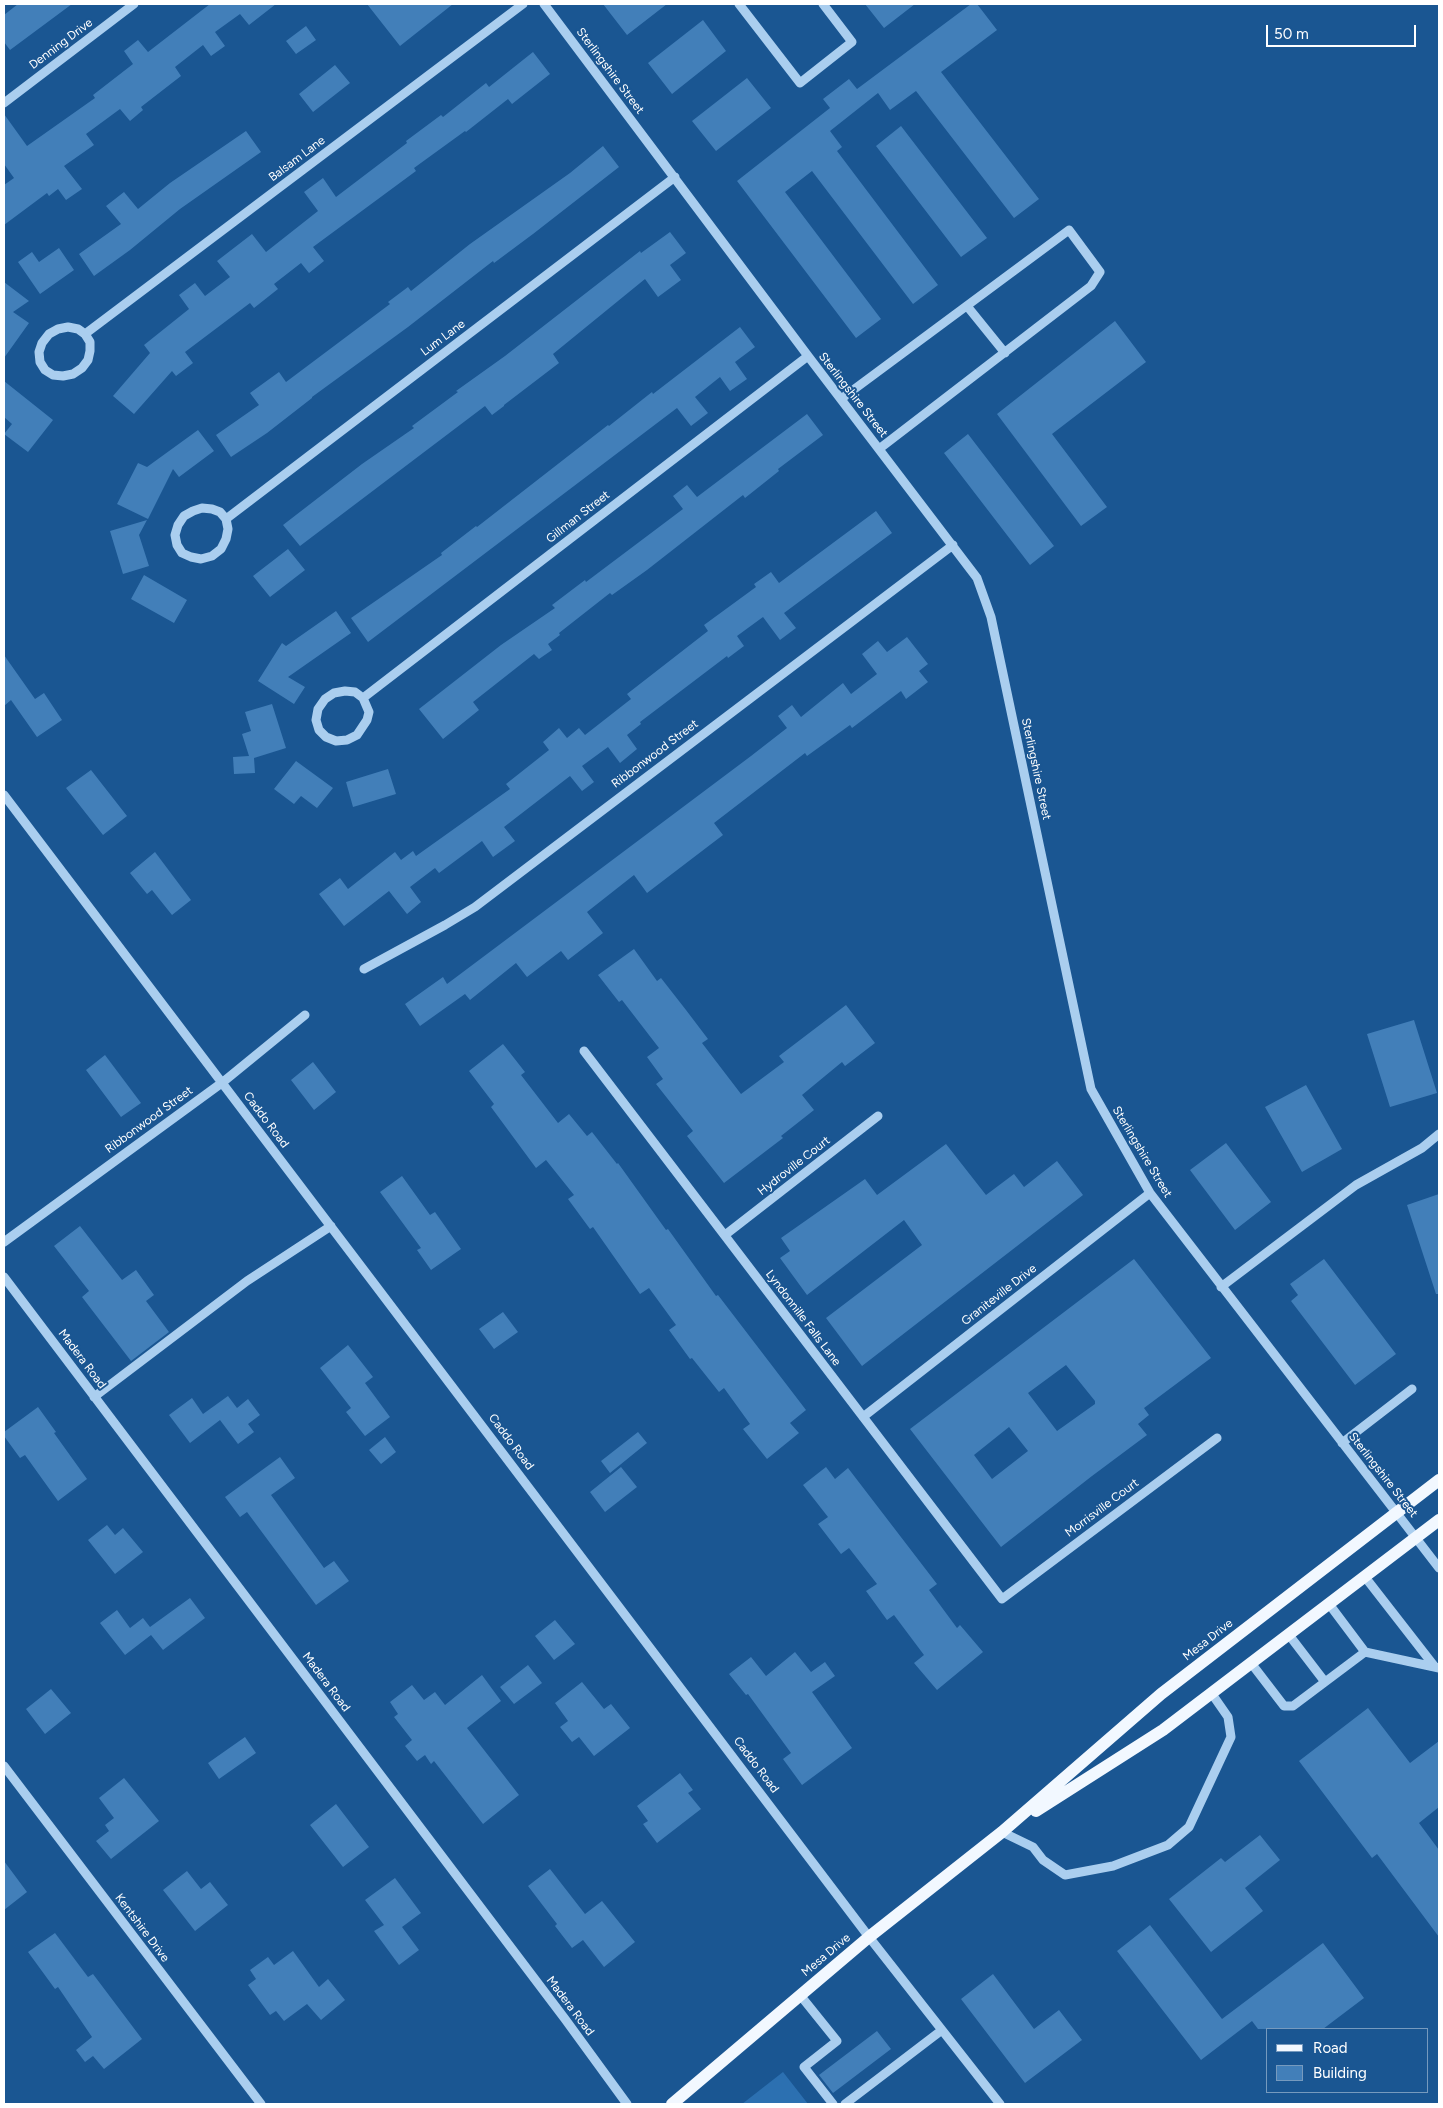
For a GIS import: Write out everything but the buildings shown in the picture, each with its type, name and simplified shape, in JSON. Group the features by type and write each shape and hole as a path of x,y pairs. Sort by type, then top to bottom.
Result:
{"main road":[{"name":"Mesa Drive","path":"672,2104 869,1937 1002,1832 1161,1694 1439,1480"},
{"name":"Mesa Drive","path":"1002,1832 1163,1730 1439,1520"}],"street":[{"name":"Denning Drive","path":"4,103 134,4"},
{"name":"Balsam Lane","path":"86,334 523,4"},
{"name":"Sterlingshire Street","path":"544,4 977,578 991,617 1091,1089 1150,1193 1439,1568"},
{"path":"739,4 800,83 852,42 823,4"},
{"name":"Lum Lane","path":"226,519 675,177"},
{"path":"841,399 1069,230 1100,272 1091,286 880,449"},
{"path":"967,306 1005,353"},
{"path":"68,327 78,329 86,334 90,342 90,351 88,360 82,368 73,374 63,376 53,375 45,370 40,362 39,352 42,342 49,334 58,329 68,327"},
{"name":"Gillman Street","path":"363,698 808,356"},
{"path":"202,508 212,508 220,512 226,519 228,529 226,539 220,549 212,556 201,559 191,558 182,553 177,545 175,535 178,525 184,516 202,508"},
{"name":"Ribbonwood Street","path":"364,970 475,907 953,545"},
{"path":"345,691 355,692 363,698 369,712 367,720 357,735 347,740 336,741 326,737 319,730 316,720 318,709 325,699 334,693 345,691"},
{"name":"Caddo Road","path":"4,795 869,1937 1000,2104"},
{"name":"Ribbonwood Street","path":"4,1242 222,1082 305,1015"},
{"name":"Lyndonnille Falls Lane","path":"584,1051 1002,1599"},
{"name":"Hydroville Court","path":"725,1236 878,1116"},
{"path":"1221,1287 1356,1185 1422,1148 1439,1134"},
{"name":"Graniteville Drive","path":"863,1417 1150,1193"},
{"path":"94,1397 247,1281 331,1226"},
{"name":"Madera Road","path":"4,1277 565,2019 627,2104"},
{"path":"1342,1443 1412,1389"},
{"name":"Morrisville Court","path":"1002,1599 1217,1438"},
{"path":"1365,1577 1437,1668"},
{"path":"1328,1604 1365,1652 1437,1668"},
{"path":"1289,1635 1325,1682"},
{"path":"1251,1664 1284,1706 1293,1706 1365,1652"},
{"path":"1002,1832 1034,1847 1043,1860 1065,1875 1113,1866 1168,1845 1189,1827 1231,1737 1228,1717 1212,1694"},
{"name":"Kentshire Drive","path":"4,1766 261,2104"},
{"path":"800,1995 837,2041 804,2067 833,2104"},
{"path":"845,2104 942,2030"}],"shaded area":[{"path":"783,2072 808,2104 742,2104"}]}
